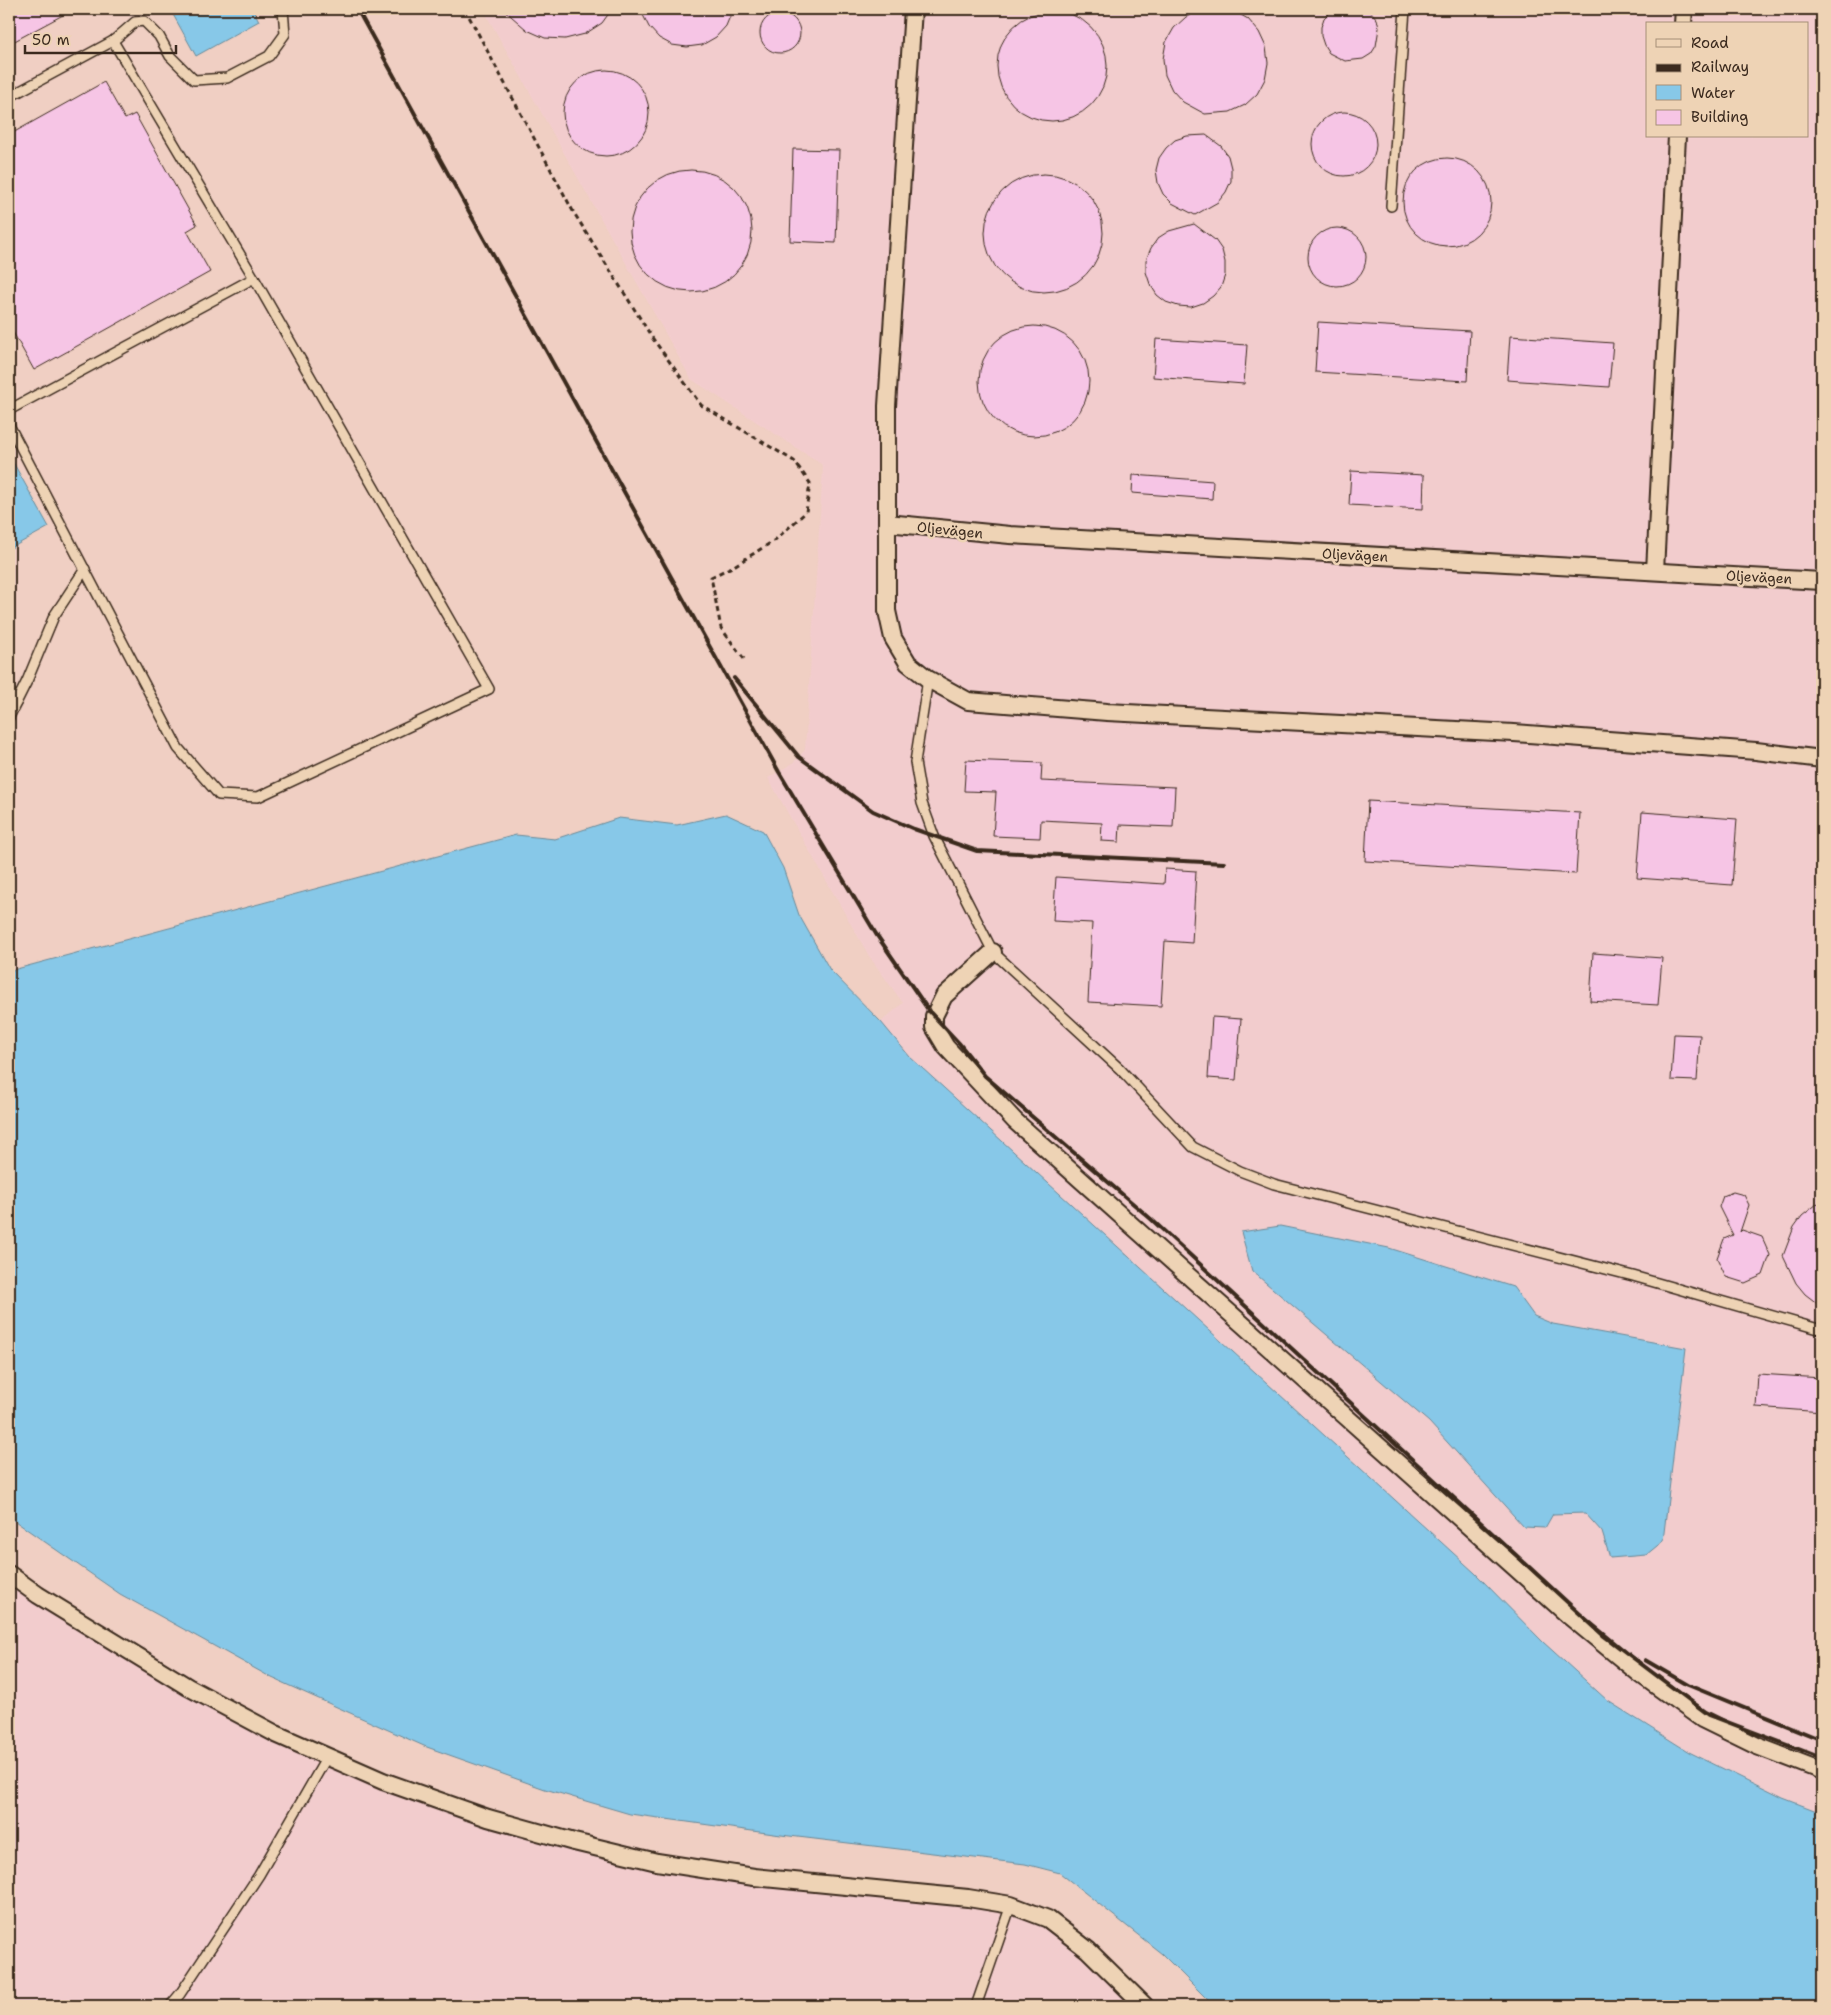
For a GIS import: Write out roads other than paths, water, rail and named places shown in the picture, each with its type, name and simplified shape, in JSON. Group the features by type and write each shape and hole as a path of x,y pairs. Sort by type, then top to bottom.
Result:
{"street":[{"path":"914,9 887,406 887,611 893,638 908,663 928,678 968,701 1107,712 1514,733 1756,751 1822,759"},
{"path":"1683,22 1684,9"},
{"path":"1655,571 1677,138"},
{"name":"Oljevägen","path":"887,523 1010,536 1822,581"},
{"path":"993,952 944,996 934,1016 934,1027 946,1047 1015,1121 1575,1621 1640,1674 1702,1719 1757,1746 1822,1771"},
{"path":"9,1574 38,1595 188,1687 276,1734 383,1781 488,1818 574,1842 657,1862 754,1877 968,1898 1011,1905 1048,1920 1082,1945 1145,2006"}],"lane":[{"path":"9,97 113,41 135,22 144,21 158,36 170,56 194,80 227,78 269,56 285,34 283,9"},
{"path":"1391,206 1405,9"},
{"path":"9,425 178,748 219,795 258,797 489,688 254,278 113,41"},
{"path":"9,410 254,278"},
{"path":"9,717 54,616 84,569"},
{"path":"928,678 915,762 922,803 934,836 993,952 1120,1069 1194,1147 1240,1171 1274,1184 1633,1276 1822,1330"},
{"path":"9,690 16,703"},
{"path":"170,2006 259,1876 327,1757"},
{"path":"976,2006 1011,1905"}],"water":[{"path":"170,9 253,9 259,21 196,56"},
{"path":"9,455 49,527 9,549"},
{"path":"726,814 763,831 783,868 799,915 830,970 881,1022 910,1057 1475,1573 1543,1642 1608,1701 1689,1752 1783,1798 1822,1813 1822,2006 1214,2006 1162,1954 1060,1873 1025,1864 781,1835 630,1814 545,1789 424,1746 272,1678 120,1594 9,1517 9,971 516,835 555,839 619,818 677,825"},
{"path":"1280,1226 1389,1248 1513,1287 1534,1316 1553,1324 1686,1348 1663,1541 1646,1555 1610,1558 1602,1532 1585,1513 1553,1514 1545,1528 1524,1527 1429,1422 1252,1271 1241,1232"}],"railway":[{"path":"357,9 779,772 876,934 929,1011 959,1043 985,1076 1151,1219 1604,1636 1709,1715 1822,1758"},
{"path":"734,678 799,757 873,811 914,829 977,851 1224,863"},
{"path":"1645,1660 1688,1685 1822,1740"}]}
